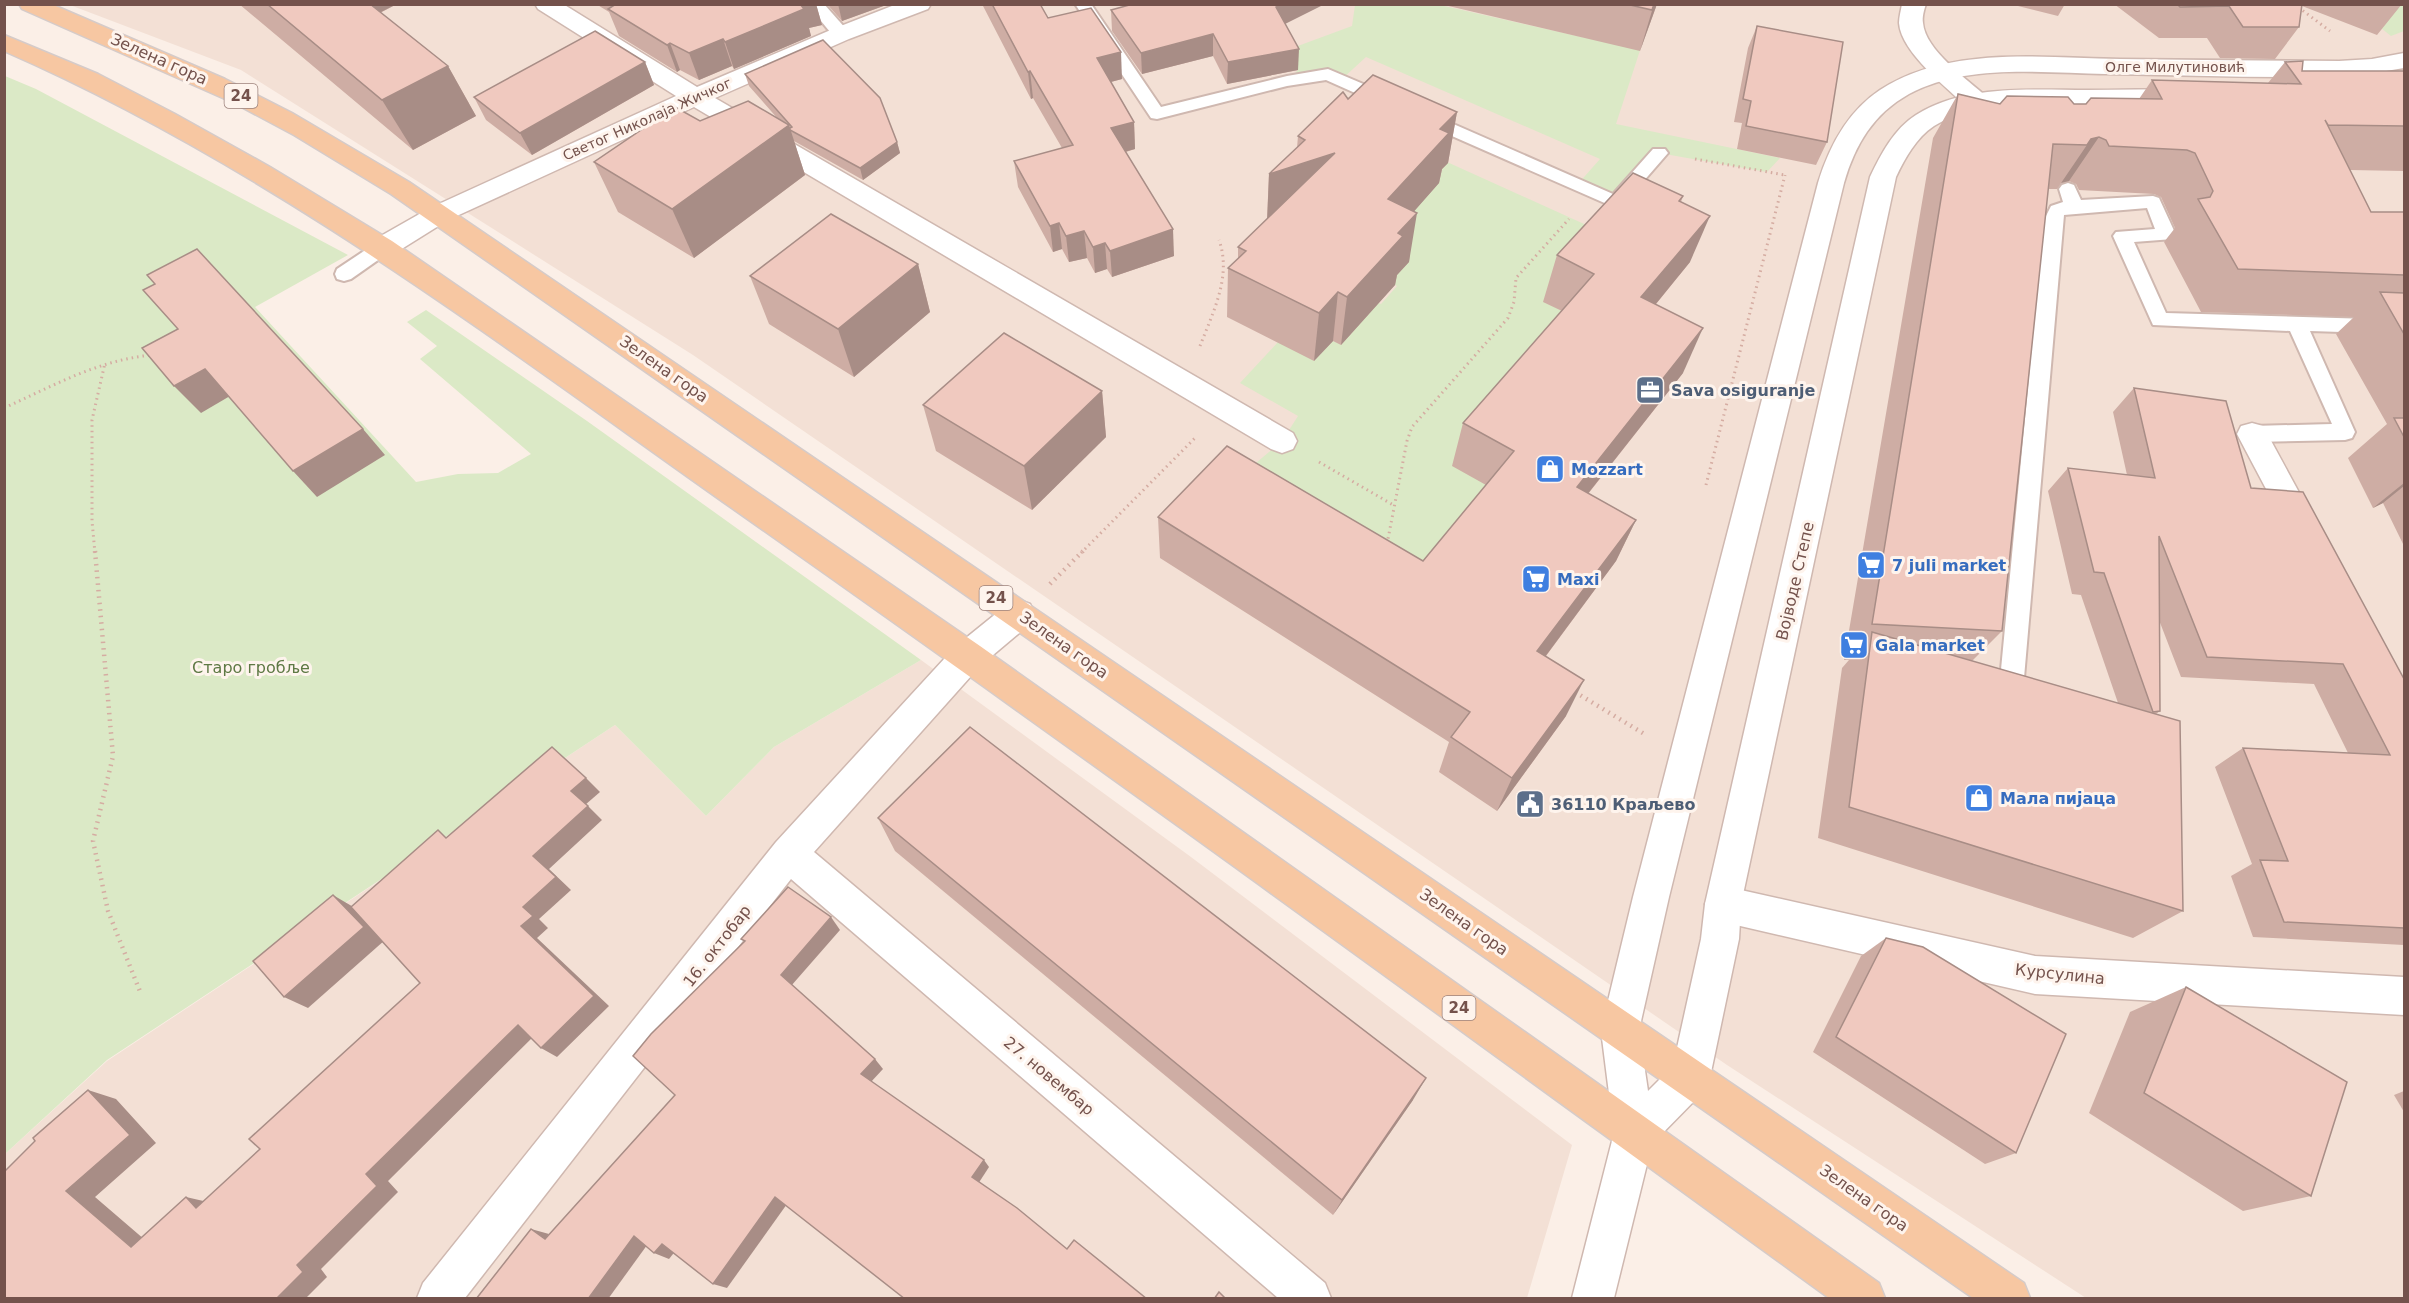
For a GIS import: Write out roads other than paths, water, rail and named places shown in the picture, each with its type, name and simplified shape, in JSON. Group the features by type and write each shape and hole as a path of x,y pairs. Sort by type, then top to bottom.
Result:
{"main road":[{"name":"Зелена гора","path":"30,4 244,97 319,139 439,214 2008,1299"},
{"name":"24","path":"4,42 89,79 166,120 261,173 382,248 968,656 1864,1299"}],"street":[{"path":"546,4 695,97 1282,441"},
{"name":"Светог Николаја Жичког","path":"382,248 439,214 695,97 841,34 920,4"},
{"path":"1914,4 1911,24 1915,38 1925,52 1978,103"},
{"name":"Олге Милутиновић","path":"1946,71 2019,65 2337,68 2402,65"},
{"path":"1593,1299 1634,1133 1620,1030 1831,183 1848,138 1862,118 1878,103 1902,88 1946,71"},
{"name":"Олге Милутиновић","path":"1978,103 2029,108 2213,96"},
{"name":"Војводе Степе","path":"1690,1077 1720,939 1723,904 1883,177 1893,155 1906,137 1926,120 1953,109 1978,103"},
{"path":"2252,434 2314,550"},
{"name":"16. октобар","path":"438,1299 789,854 968,656 1019,614"},
{"name":"27. новембар","path":"789,854 1310,1299"},
{"name":"Курсулина","path":"1723,904 2035,975 2404,996"},
{"path":"1634,1133 1690,1077"}],"lane":[{"path":"816,4 841,34"},
{"path":"1083,4 1157,114 1287,81 1328,74 1616,202 1659,153"},
{"path":"2009,703 2053,220 2060,208 2071,198 2153,202 2167,235 2122,236 2160,320 2404,327"},
{"path":"344,274 382,248"},
{"path":"2252,434 2345,432 2297,324"}],"place":[{"name":"Sava osiguranje","path":"1650,390"},
{"name":"Mozzart","path":"1550,469"},
{"name":"7 juli market","path":"1871,565"},
{"name":"Maxi","path":"1536,579"},
{"name":"Gala market","path":"1854,645"},
{"name":"Мала пијаца","path":"1979,798"},
{"name":"36110 Краљево","path":"1530,804"}],"park label":[{"name":"Старо гробље","path":"251,667"}]}
